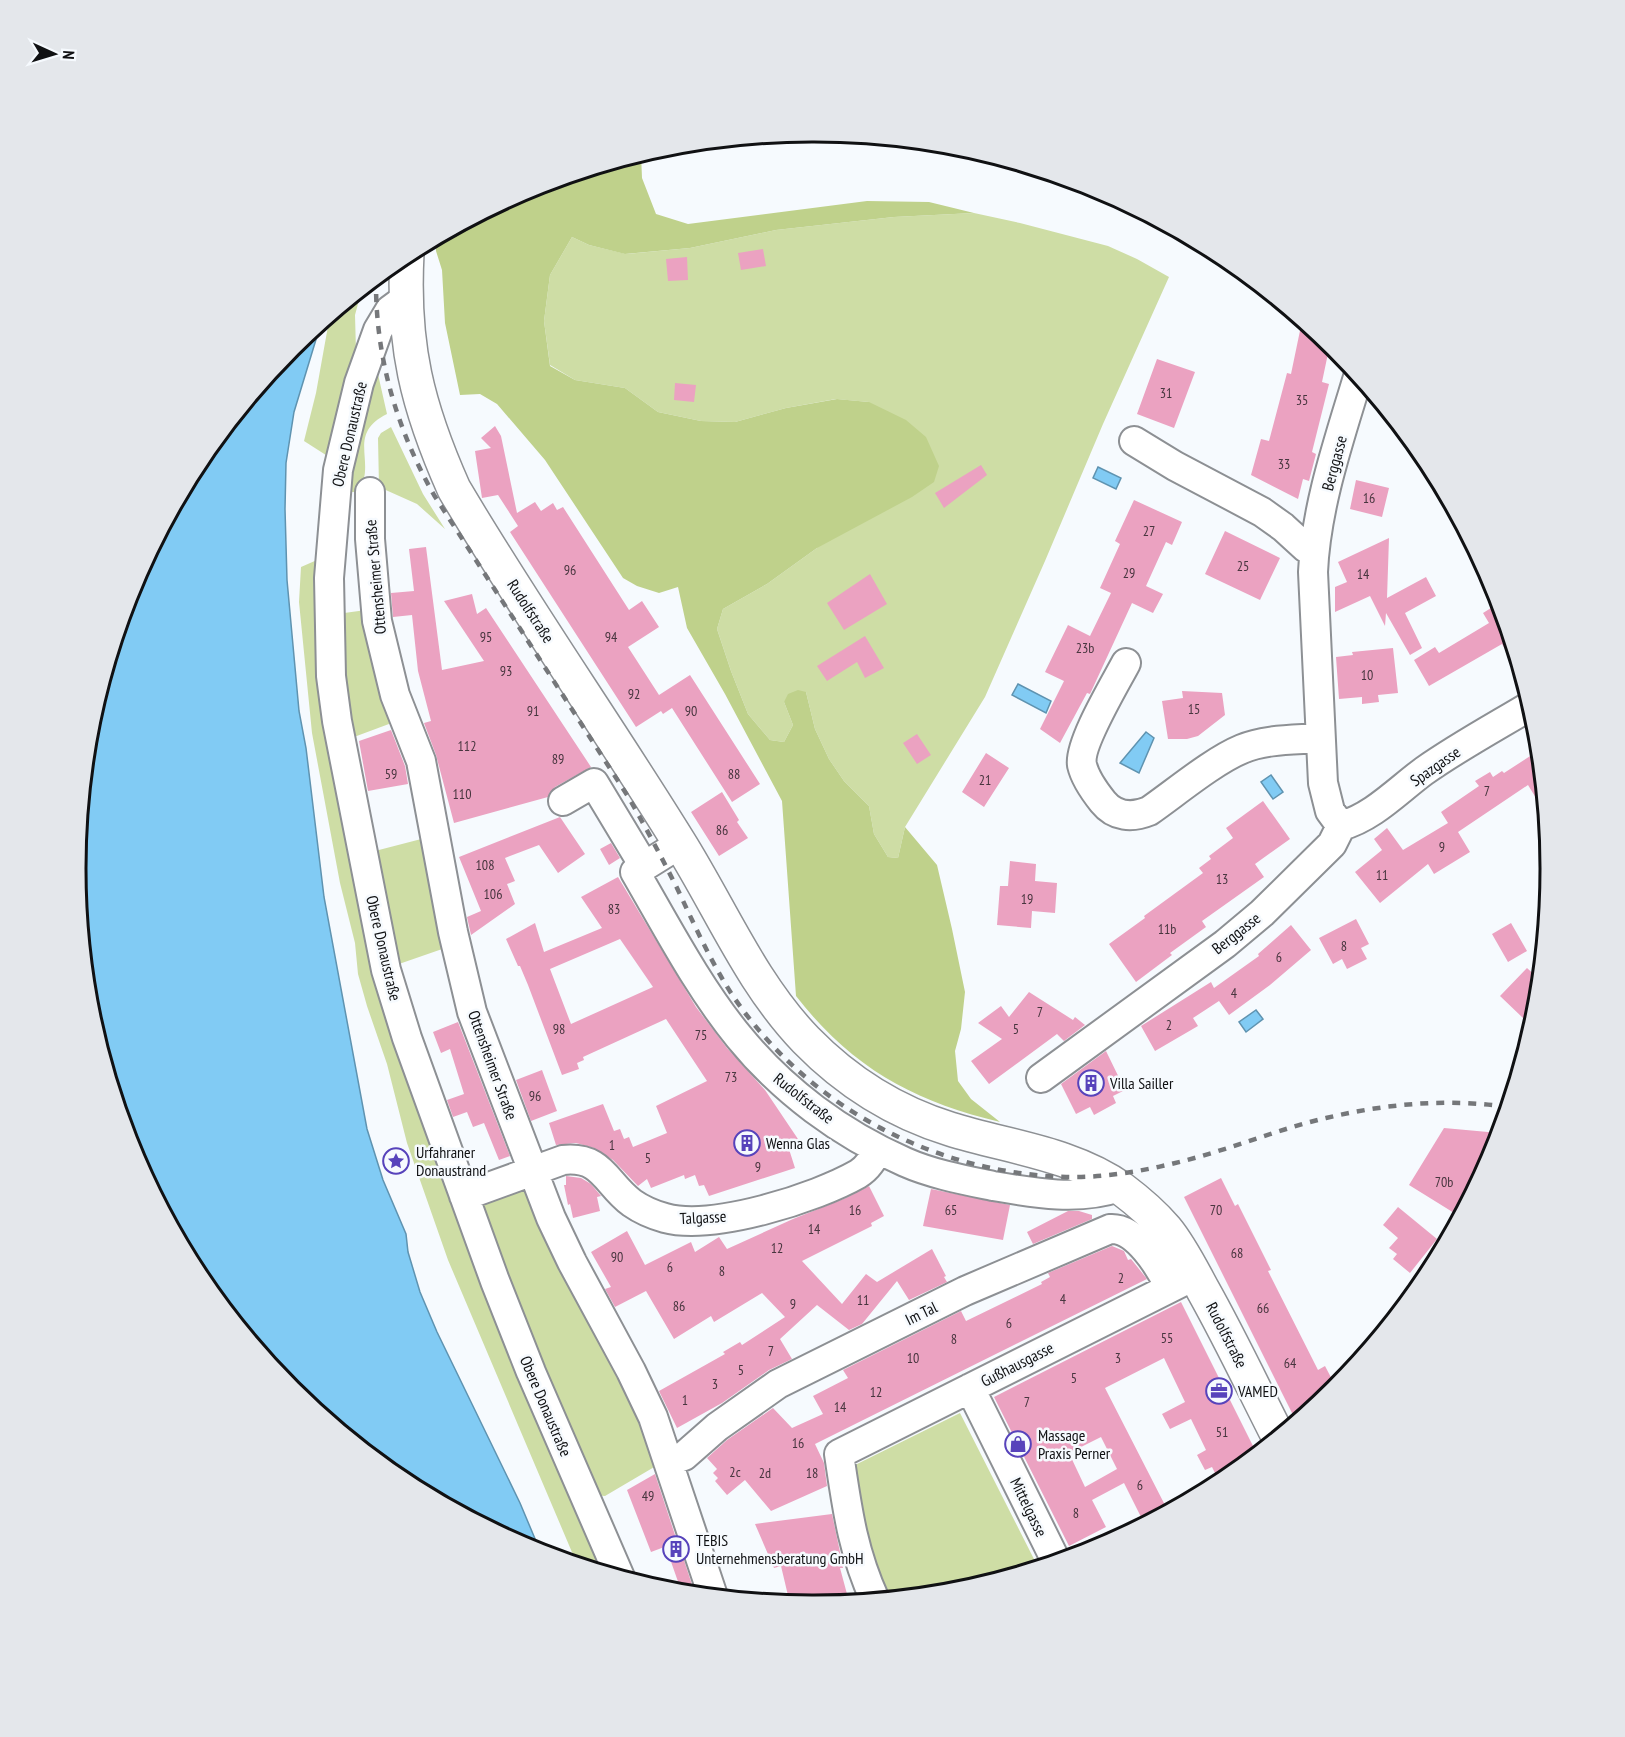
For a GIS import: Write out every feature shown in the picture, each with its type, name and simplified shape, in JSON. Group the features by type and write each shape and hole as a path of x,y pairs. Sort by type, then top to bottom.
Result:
{"main road":[{"name":"Rudolfstraße","path":"406,266 405,299 411,364 434,444 454,489 681,844 764,989 806,1040 851,1079 896,1107 960,1132 1050,1156 1098,1175 1119,1187 1150,1213 1167,1230 1183,1281 1274,1430"}],"street":[{"name":"Obere Donaustraße","path":"405,299 390,310 385,317 368,355 344,440 334,502 329,578 331,676 337,721 386,970 414,1061 531,1372 616,1569"},
{"name":"Berggasse","path":"1041,1078 1263,913 1332,844 1341,826 1330,811 1323,783 1314,550 1335,456 1356,385"},
{"path":"1134,441 1175,466 1262,512 1306,548 1314,550"},
{"name":"Ottensheimer Straße","path":"334,502 370,498 373,590 377,621 395,696 421,760 453,932 472,1012 550,1218 632,1371 653,1417 710,1588"},
{"path":"1126,663 1084,747 1081,764 1104,803 1113,812 1125,816 1137,816 1149,812 1222,760 1242,749 1262,744 1320,738"},
{"name":"Spazgasse","path":"1341,826 1356,822 1372,812 1425,770 1522,711"},
{"path":"563,801 594,783 644,866 681,844"},
{"name":"Rudolfstraße","path":"644,866 634,872 696,976 738,1036 788,1090 809,1106 878,1149 906,1163 932,1172 1041,1193 1105,1192 1119,1187"},
{"name":"Talgasse","path":"464,1196 563,1160 582,1160 593,1163 602,1170 632,1203 646,1211 665,1218 687,1221 705,1220 757,1211 802,1198 860,1173 872,1162 878,1149"},
{"name":"Im Tal","path":"668,1462 684,1456 717,1427 778,1384 965,1291 1110,1229 1119,1228 1131,1236 1161,1269 1183,1281"},
{"name":"Gußhausgasse","path":"872,1593 861,1569 849,1521 839,1454 1183,1281"},
{"name":"Mittelgasse","path":"970,1388 1052,1555"}],"green space":[{"path":"641,162 642,178 656,214 688,224 867,201 929,202 974,213 894,217 776,230 690,248 625,254 589,245 572,237 550,275 544,321 550,366 575,380 625,388 658,412 701,421 735,422 786,408 837,399 869,402 906,420 926,437 939,466 934,482 912,497 817,548 767,584 723,609 717,629 748,714 770,740 784,742 793,725 784,702 788,694 798,690 806,692 815,729 829,759 844,781 869,806 874,834 888,857 898,858 905,827 937,865 965,992 961,1029 955,1051 958,1081 971,1099 1000,1122 939,1104 886,1078 839,1043 796,996 782,801 687,628 678,587 659,593 637,586 623,578 545,460 497,404 480,394 460,395 445,323 442,270 436,247 449,239 491,216 534,197 579,180"},
{"path":"974,213 1108,246 1169,277 985,697 905,827 898,858 888,857 874,834 869,806 844,781 829,759 815,729 806,692 784,702 793,725 784,742 770,740 748,714 717,629 723,609 767,584 817,548 869,402 836,399 786,408 735,422 701,421 658,412 625,388 575,380 550,365 544,321 550,275 572,237 589,245 626,254 690,248 776,230 894,217"},
{"path":"359,301 355,315 356,351 329,457 304,441 316,393 328,327"},
{"path":"375,361 387,414 375,422 368,431 364,450 365,471 358,492 347,492"},
{"path":"391,427 423,494 445,529 417,504 379,487 378,438 381,433"},
{"path":"317,560 351,864 603,1564 573,1555 448,1260 407,1143 387,1064 358,974 355,943 340,883 312,733 299,602 301,567"},
{"path":"366,610 397,721 354,737 337,614"},
{"path":"429,837 448,947 399,964 375,851"},
{"path":"525,1184 661,1463 605,1496 594,1495 479,1204"},
{"path":"960,1413 1035,1561 954,1582 885,1591 870,1555 853,1466"}],"water":[{"path":"317,337 294,412 286,463 285,509 287,580 299,711 306,748 324,897 367,1129 383,1180 406,1234 408,1252 420,1292 536,1541 491,1521 409,1473 333,1415 298,1383 266,1348 208,1272 160,1190 124,1102 99,1010 87,916 87,821 99,727 124,635 160,547 208,465 266,389"},
{"path":"1098,467 1121,478 1116,489 1093,478"},
{"path":"1018,684 1051,701 1046,713 1012,695"},
{"path":"1146,732 1154,738 1139,773 1120,763"},
{"path":"1271,775 1283,792 1273,799 1261,782"},
{"path":"1256,1010 1263,1019 1246,1032 1239,1022"}],"building":[{"path":"763,249 766,266 741,270 738,253"},
{"path":"687,257 688,280 668,281 666,259"},
{"path":"1300,330 1328,355 1322,382 1329,384 1312,452 1316,454 1309,481 1303,479 1298,499 1251,475 1261,439 1269,441 1287,373 1291,374"},
{"path":"1157,359 1195,372 1174,428 1137,414"},
{"path":"675,383 696,385 694,402 674,400"},
{"path":"495,426 501,436 517,513 535,502 541,511 553,503 557,510 563,507 629,610 642,601 659,627 628,647 659,695 690,675 760,784 732,802 672,708 663,714 661,711 636,727 510,532 518,526 498,495 482,498 475,451 491,448 481,438"},
{"path":"981,465 987,475 944,508 935,493"},
{"path":"1356,480 1389,488 1382,517 1350,509"},
{"path":"1134,500 1182,522 1172,545 1166,542 1146,586 1163,594 1153,613 1132,603 1090,694 1087,693 1060,743 1040,729 1064,681 1045,672 1068,625 1090,636 1111,593 1100,588 1120,544 1115,541"},
{"path":"1225,531 1280,558 1260,600 1205,574"},
{"path":"1389,538 1387,598 1426,577 1436,596 1405,613 1422,648 1410,655 1386,613 1385,626 1370,596 1335,612 1335,587 1347,582 1338,562"},
{"path":"426,547 442,670 484,661 444,601 472,594 477,614 486,608 591,767 555,787 548,797 454,823 436,755 424,723 431,721 418,671 412,615 393,617 391,593 414,591 409,549"},
{"path":"870,574 887,604 844,630 827,603"},
{"path":"1491,608 1506,651 1502,644 1429,686 1414,660 1435,647 1439,653 1489,623 1483,613"},
{"path":"865,636 884,668 865,678 857,662 827,681 817,666"},
{"path":"1393,648 1398,693 1378,695 1379,702 1362,704 1362,697 1339,699 1336,657 1353,655 1352,652"},
{"path":"1182,691 1222,693 1225,715 1198,736 1187,739 1168,739 1162,701 1183,698"},
{"path":"391,730 405,766 408,784 368,791 359,741"},
{"path":"917,734 931,755 917,764 903,743"},
{"path":"986,753 1009,768 984,807 962,792"},
{"path":"1530,756 1535,797 1528,785 1458,832 1470,852 1434,874 1428,864 1380,903 1355,872 1382,850 1374,839 1387,828 1403,850 1448,823 1441,812 1479,786 1475,781 1490,772 1493,777 1502,771 1504,773"},
{"path":"722,792 748,838 719,856 691,812"},
{"path":"1263,801 1290,839 1255,864 1264,877 1202,921 1206,927 1136,982 1109,944 1203,873 1199,868 1211,859 1209,856 1233,838 1226,828"},
{"path":"560,817 585,854 558,873 539,845 505,858 515,881 507,884 515,904 471,935 467,917 481,911 459,857"},
{"path":"611,843 620,858 609,865 600,849"},
{"path":"1010,861 1036,864 1035,881 1057,883 1055,913 1032,911 1031,928 997,925 1000,886 1008,886"},
{"path":"618,877 696,1007 727,1048 765,1090 800,1142 788,1146 795,1168 709,1196 704,1185 699,1186 695,1175 685,1179 684,1175 651,1188 647,1179 638,1186 613,1160 594,1148 576,1143 556,1145 549,1123 603,1104 614,1131 620,1129 624,1139 629,1137 633,1147 667,1133 656,1106 707,1081 666,1019 583,1057 584,1060 577,1063 579,1069 562,1075 528,985 506,939 535,923 544,952 602,928 581,897","holes":["620,939 653,987 571,1024 550,969"]},
{"path":"1356,919 1369,944 1361,948 1367,959 1347,969 1342,959 1333,964 1319,938"},
{"path":"1511,923 1527,951 1508,962 1492,934"},
{"path":"1291,925 1311,950 1270,985 1229,1015 1219,1001 1193,1018 1198,1026 1155,1051 1141,1026 1211,982 1214,988 1259,956 1258,954"},
{"path":"1527,968 1532,972 1523,1018 1500,996"},
{"path":"1029,992 1073,1020 1075,1017 1085,1025 1064,1041 1057,1034 989,1084 971,1061 1002,1039 978,1023 1001,1006 1009,1017"},
{"path":"458,1022 510,1156 499,1160 484,1123 473,1127 467,1112 453,1117 447,1100 464,1094 450,1049 441,1053 433,1032"},
{"name":"Villa Sailler","path":"1106,1051 1125,1090 1113,1096 1116,1103 1094,1115 1090,1107 1076,1114 1061,1084"},
{"path":"542,1070 557,1111 531,1121 516,1080"},
{"path":"1444,1128 1490,1132 1453,1212 1409,1185"},
{"path":"566,1176 581,1178 591,1184 601,1196 597,1197 600,1211 573,1218 564,1185 566,1185"},
{"path":"1221,1178 1235,1206 1238,1204 1271,1270 1268,1271 1318,1370 1325,1366 1331,1378 1293,1414 1184,1197"},
{"path":"869,1186 884,1216 871,1223 872,1226 802,1261 842,1304 866,1274 877,1282 932,1249 947,1282 909,1300 897,1281 862,1324 849,1330 817,1305 780,1339 792,1359 769,1370 722,1403 677,1428 659,1391 725,1354 723,1352 740,1342 742,1345 785,1317 762,1293 714,1322 711,1316 674,1339 646,1291 615,1307 605,1289 611,1287 591,1252 627,1231 645,1265 691,1242 695,1252 719,1237 727,1249"},
{"path":"931,1189 1010,1205 1003,1240 923,1226"},
{"path":"1398,1207 1437,1239 1410,1273 1393,1259 1397,1254 1389,1248 1398,1238 1383,1225"},
{"path":"1068,1211 1079,1211 1092,1215 1092,1219 1033,1244 1027,1232"},
{"path":"1112,1246 1124,1251 1128,1260 1131,1259 1147,1279 815,1444 824,1463 827,1486 771,1511 745,1480 727,1495 715,1481 718,1478 713,1473 717,1469 707,1458 727,1440 773,1408 792,1428 823,1414 813,1396 848,1378 843,1370 961,1311 966,1321 1042,1284 1041,1282 1050,1277 1048,1273"},
{"path":"1181,1302 1253,1446 1215,1473 1212,1467 1205,1470 1197,1455 1206,1450 1191,1419 1170,1429 1162,1414 1185,1402 1164,1358 1105,1388 1165,1504 1141,1517 1124,1483 1092,1500 1106,1527 1069,1546 994,1397","holes":["1101,1437 1117,1469 1085,1487 1069,1453"]},
{"path":"655,1474 676,1538 667,1546 651,1552 627,1490"},
{"path":"832,1514 843,1568 840,1568 847,1594 788,1594 781,1566 774,1568 755,1524"},
{"path":"681,1551 692,1585 679,1583 669,1556"}],"railway":[{"path":"376,287 379,335 390,390 409,444 434,495 629,798 654,843 709,955 731,993 761,1033 796,1068 834,1099 876,1126 921,1147 968,1162 1016,1173 1066,1177 1116,1174 1165,1165 1310,1122 1371,1109 1439,1103 1499,1106"}],"place":[{"name":"Villa Sailler","path":"1091,1083"},
{"name":"Wenna Glas","path":"747,1143"},
{"name":"Urfahraner Donaustrand","path":"396,1161"},
{"name":"VAMED","path":"1219,1391"},
{"name":"Massage Praxis Perner","path":"1018,1444"},
{"name":"TEBIS Unternehmensberatung GmbH","path":"676,1549"}]}
